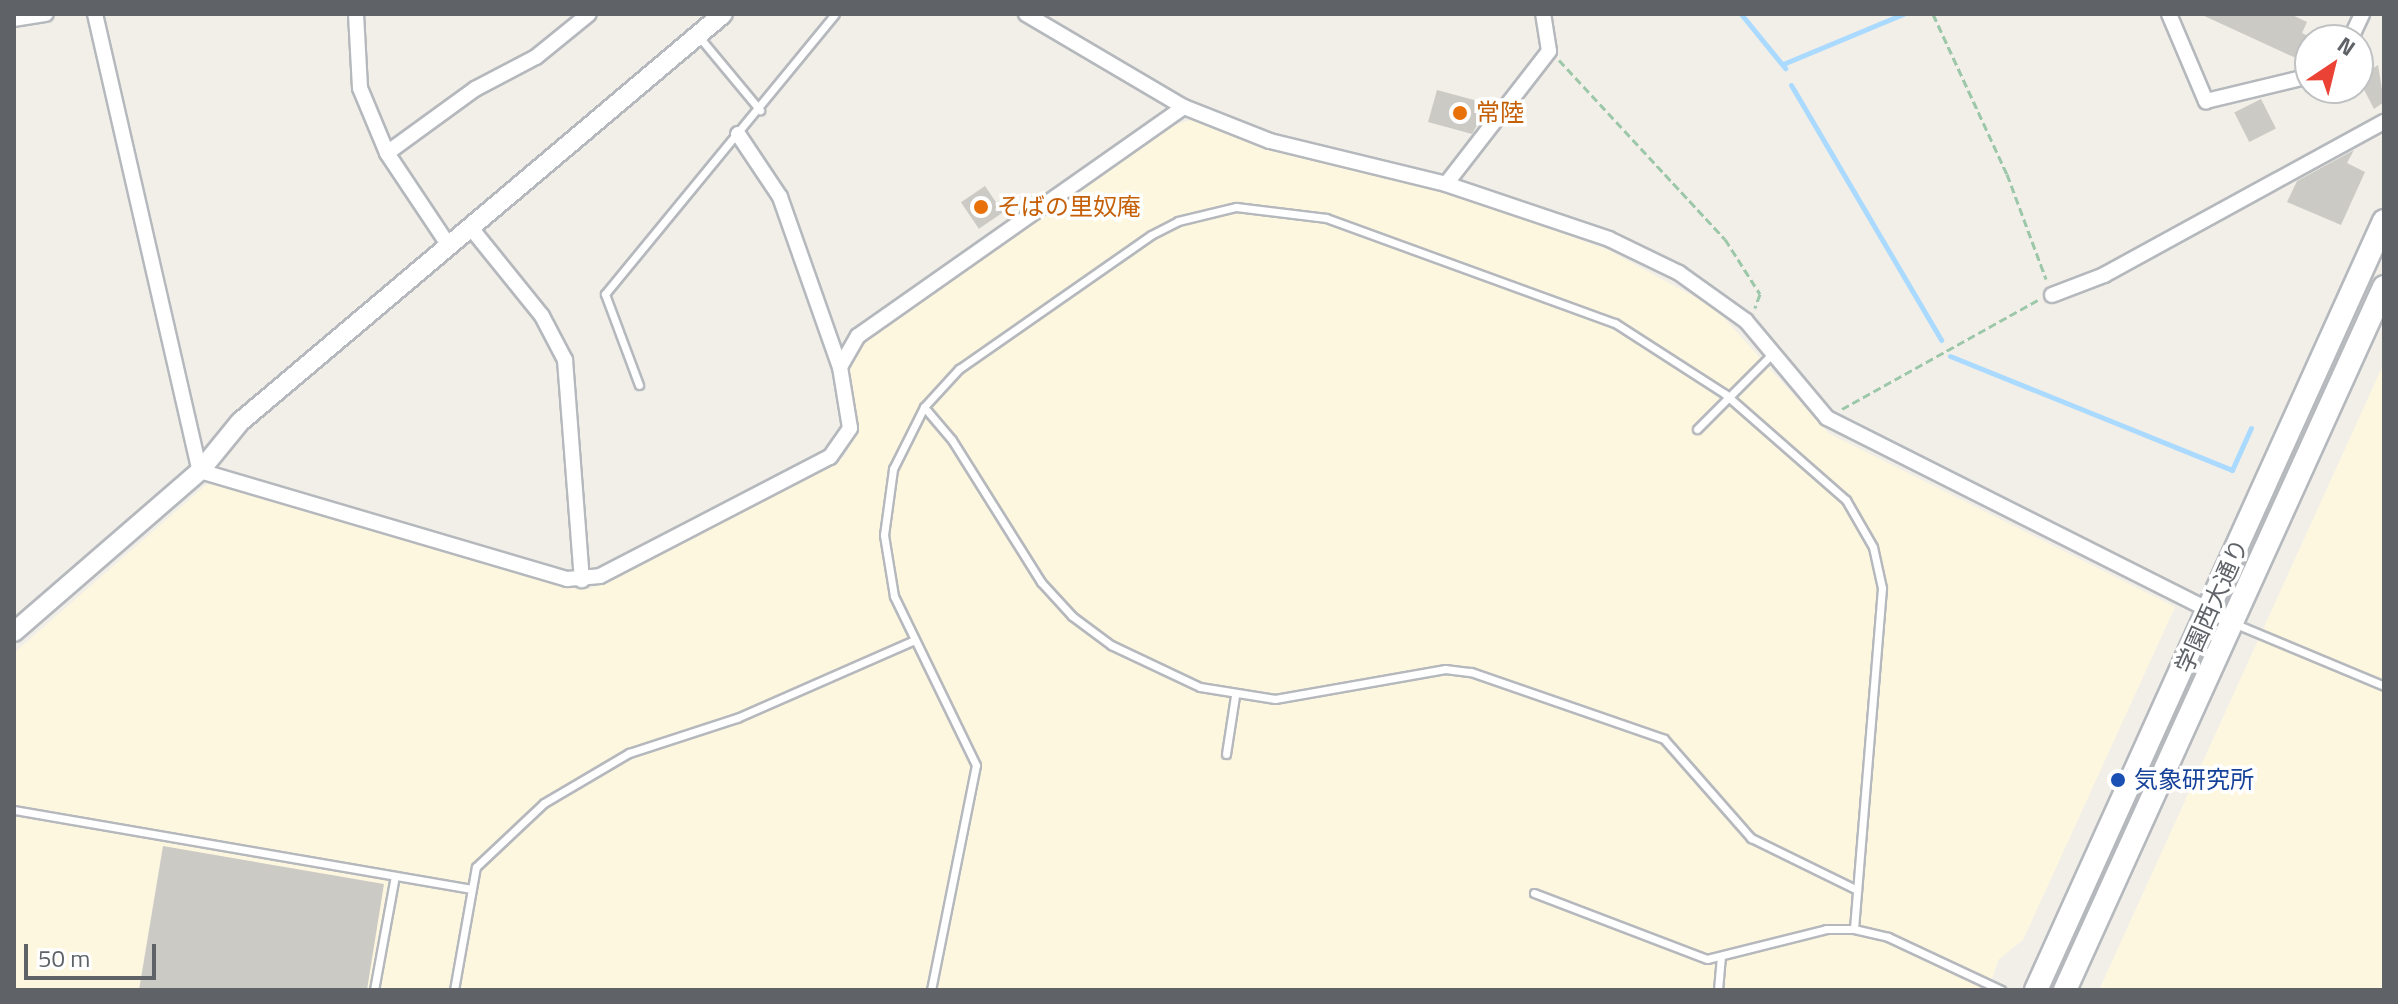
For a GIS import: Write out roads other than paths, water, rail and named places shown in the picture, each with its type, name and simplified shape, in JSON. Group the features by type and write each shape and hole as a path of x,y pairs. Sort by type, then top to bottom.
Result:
{"main road":[{"name":"学園西大通り","path":"2036,990 2210,612 2384,221"},
{"name":"学園西大通り","path":"2065,990 2384,287"}],"street":[{"path":"14,19 46,14"},
{"path":"95,14 200,471"},
{"path":"356,14 360,88 387,153 449,246"},
{"path":"387,153 475,89 536,57 589,14"},
{"path":"14,632 200,471 240,422 723,14"},
{"path":"1026,14 1184,107 1270,141 1446,184 1609,239 1679,273 1746,321 1827,418 2234,623"},
{"path":"1446,184 1549,51 1543,14"},
{"path":"2169,14 2206,101 2294,80"},
{"path":"840,367 858,336 1184,107"},
{"path":"2052,295 2104,275 2384,122"},
{"path":"200,471 582,580 600,576 830,457 850,428 840,367 780,197 738,134"},
{"path":"471,228 542,316 565,360 582,580"}],"lane":[{"path":"639,385 605,294 760,110 835,14"},
{"path":"698,35 760,110"},
{"path":"931,990 976,765 912,641 888,567 886,503 893,469 924,407 959,369 1151,235 1205,213 1247,207 1326,218 1588,311 1641,337 1725,394 1846,500 1873,547 1882,588 1854,929"},
{"path":"1697,429 1725,394 1773,353"},
{"path":"924,407 952,440 1041,582 1072,616 1170,675 1235,696 1304,698 1445,669 1471,672 1664,739 1751,838 1857,890"},
{"path":"2234,623 2384,686"},
{"path":"454,990 471,889 490,849 544,803 605,765 737,718 912,641"},
{"path":"1226,754 1235,696"},
{"path":"14,810 471,889"},
{"path":"374,990 395,876"},
{"path":"1534,893 1707,959 1826,929 1854,929 1888,937 2001,990"},
{"path":"1718,990 1721,957"}],"waterway":[{"path":"1741,14 1785,68"},
{"path":"1783,64 1903,14"},
{"path":"1791,85 1941,340"},
{"path":"1950,356 2232,470 2251,428"}],"place":[{"name":"常陸","path":"1460,113"},
{"name":"そばの里奴庵","path":"981,207"},
{"name":"気象研究所","path":"2118,780"}]}
